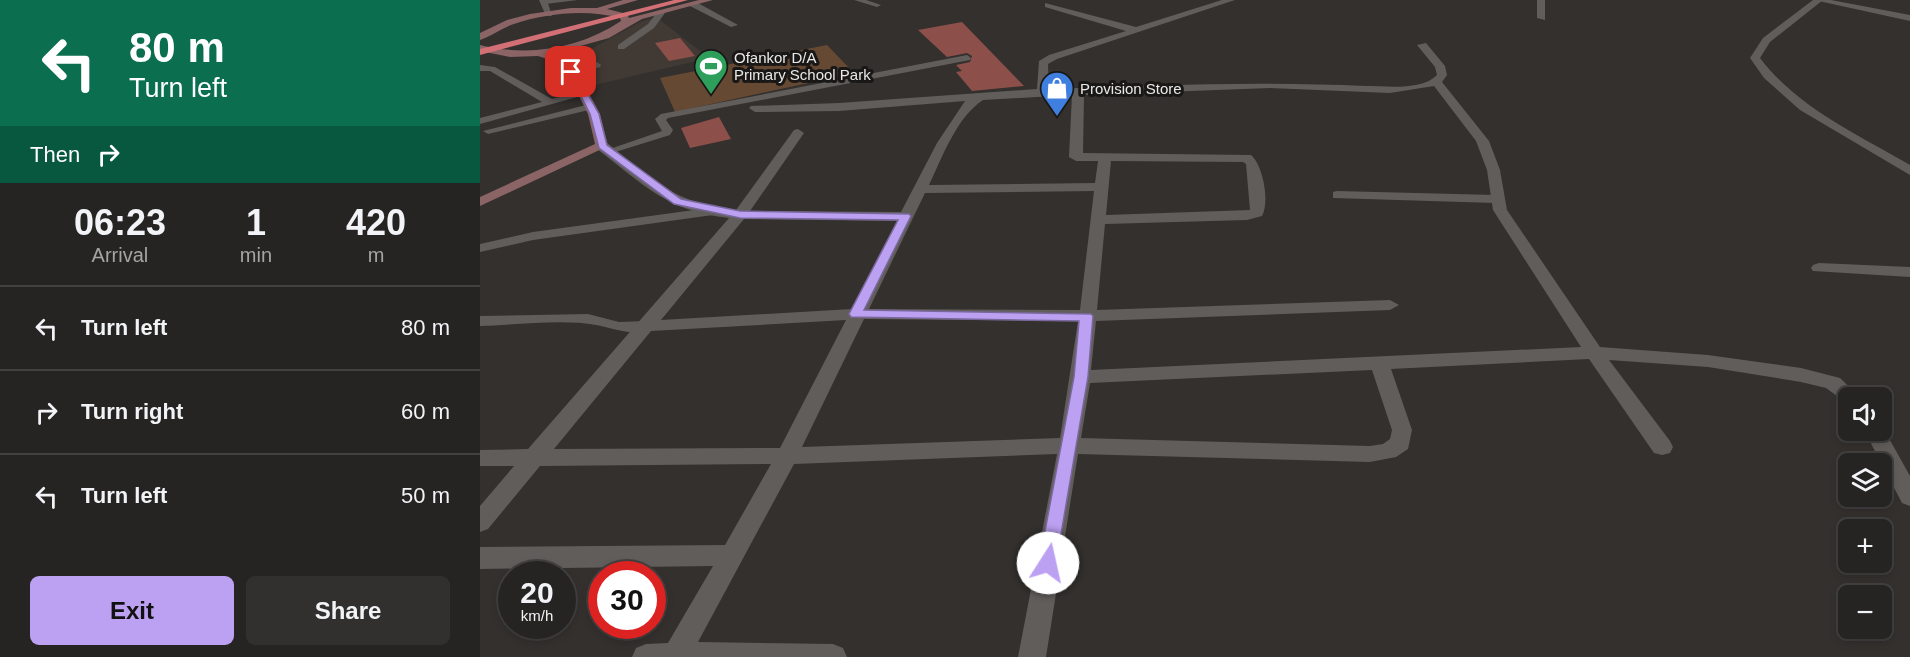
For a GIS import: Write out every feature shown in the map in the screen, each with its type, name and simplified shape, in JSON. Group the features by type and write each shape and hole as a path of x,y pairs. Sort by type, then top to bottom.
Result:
{"highway":[{"path":"480,49 662,0"},
{"path":"480,49 689,2"}],"main road":[{"path":"482,34 513,22 549,14 594,10 634,0"},
{"path":"480,49 490,52 535,52 587,42 607,35 626,22 661,13 689,2 709,0"},
{"path":"594,10 624,16 626,22"},
{"path":"568,66 587,42"},
{"path":"480,202 606,148 590,107 568,66 535,52"},
{"path":"480,61 516,53"}],"street":[{"path":"1043,92 1043,63 1053,57 1231,0"},
{"path":"1541,0 1542,18"},
{"path":"1908,16 1818,0 1766,40 1755,58 1774,84 1830,124 1910,171"},
{"path":"544,1 549,14"},
{"path":"1048,5 1134,30"},
{"path":"755,108 839,107 1078,91 1270,86 1390,90 1436,82 1442,75 1440,66 1422,45"},
{"path":"1436,82 1472,124 1484,142 1492,164 1495,199 1507,220 1594,353 1662,447"},
{"path":"1078,91 1076,157 1245,158 1252,163 1259,206 1257,213 1247,216 1097,220"},
{"path":"676,656 787,456 855,314 949,133 968,105 980,97"},
{"path":"480,522 740,214 798,132"},
{"path":"606,148 678,202 716,211 740,214 905,216"},
{"path":"1887,157 1910,157"},
{"path":"1032,657 1081,377 1105,158"},
{"path":"919,189 1101,187"},
{"path":"1819,268 1910,272"},
{"path":"646,326 855,314 1087,316 1390,305"},
{"path":"1081,377 1594,353 1708,361 1801,375 1833,383 1838,387"},
{"path":"480,458 787,456 1068,446 1370,454 1388,451 1400,443 1402,430 1380,364"},
{"path":"1880,441 1910,497"},
{"path":"480,558 732,555"},
{"path":"646,657 833,657"}],"lane":[{"path":"544,1 574,0"},
{"path":"858,0 877,5"},
{"path":"689,2 734,25"},
{"path":"621,47 651,26 661,13"},
{"path":"606,148 666,133 668,130 660,119 665,116 968,58"},
{"path":"568,66 595,62"},
{"path":"480,68 492,69 550,102"},
{"path":"480,121 583,94"},
{"path":"488,131 590,107"},
{"path":"1337,195 1495,199"},
{"path":"480,248 533,236 716,211"},
{"path":"480,321 588,319 603,321 617,327 646,326"}],"shaded area":[{"path":"656,17 709,58 595,85 582,54 640,22"},
{"name":"Ofankor D/A Primary School Park","path":"827,45 854,73 675,112 660,78"}],"building":[{"path":"962,22 1024,86 972,91 956,72 962,71 956,65 970,62 972,56 967,53 947,57 918,30"},
{"path":"680,38 695,56 669,61 655,43"},
{"path":"719,117 731,139 690,148 681,128"}],"place":[{"name":"Ofankor D/A Primary School Park","path":"711,95"},
{"name":"Provision Store","path":"1057,117"}],"route":[{"path":"571,72 594,114 602,146 678,202 740,214 905,216 855,314 1087,316 1081,377 1048,563"}]}
